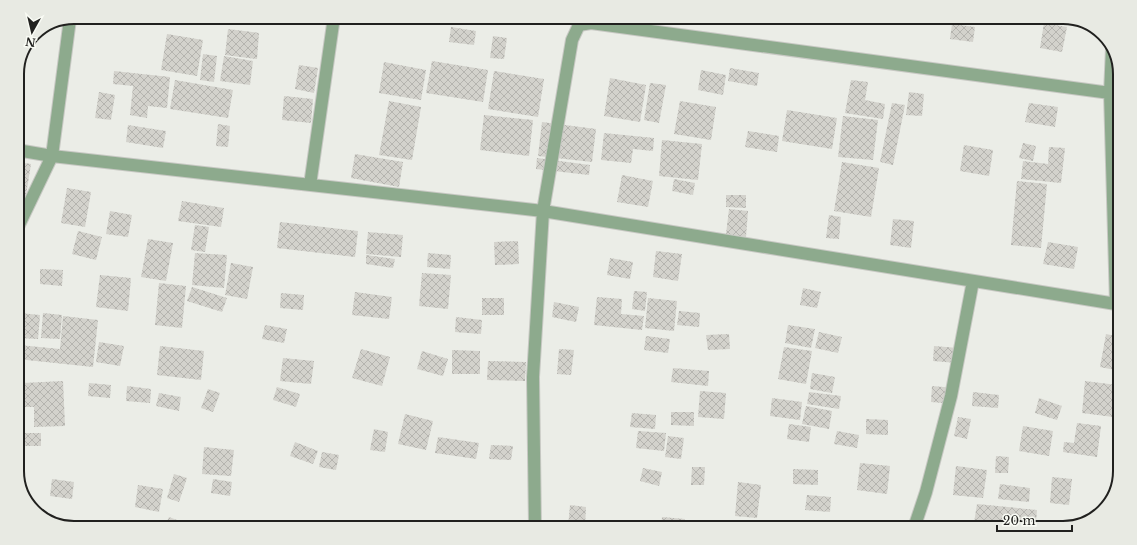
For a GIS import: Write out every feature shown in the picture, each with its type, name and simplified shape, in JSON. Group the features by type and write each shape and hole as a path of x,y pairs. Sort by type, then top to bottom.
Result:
{"street":[{"path":"24,214 52,156 69,24"},
{"path":"310,185 333,24"},
{"path":"536,521 533,377 543,210 572,40 579,25 599,24 1110,94"},
{"path":"1111,62 1110,94 1113,174"},
{"path":"24,151 52,156 543,210 1113,305"},
{"path":"916,521 926,492 951,396 973,281"}],"building":[{"path":"952,24 975,27 973,42 950,39"},
{"path":"1044,24 1067,27 1062,52 1040,48"},
{"path":"451,27 476,31 474,45 449,42"},
{"path":"228,29 259,33 257,59 225,55"},
{"path":"167,34 203,40 197,76 161,70"},
{"path":"493,36 507,38 504,59 490,58"},
{"path":"203,54 217,56 214,82 200,80"},
{"path":"224,56 253,61 250,85 220,81"},
{"path":"432,61 488,70 483,102 426,93"},
{"path":"384,62 426,70 421,100 379,93"},
{"path":"299,65 318,68 314,93 295,89"},
{"path":"730,68 759,73 757,86 728,81"},
{"path":"701,70 726,75 723,95 698,90"},
{"path":"114,71 170,77 167,108 148,106 147,118 130,115 133,86 113,84"},
{"path":"494,71 544,79 538,117 488,109"},
{"path":"610,78 646,85 640,122 604,116"},
{"path":"175,80 233,90 228,118 170,109"},
{"path":"851,80 868,82 865,100 885,104 883,119 845,113"},
{"path":"650,83 666,85 659,123 644,120"},
{"path":"99,92 115,95 111,120 95,118"},
{"path":"909,92 924,94 922,116 906,115"},
{"path":"284,96 313,99 311,123 282,120"},
{"path":"389,101 421,107 412,160 379,155"},
{"path":"680,101 716,107 711,140 674,134"},
{"path":"892,103 905,105 893,165 880,162"},
{"path":"1029,103 1058,107 1055,127 1025,122"},
{"path":"787,110 837,118 832,149 782,141"},
{"path":"484,115 533,120 529,156 480,150"},
{"path":"843,116 878,120 873,160 838,157"},
{"path":"542,122 596,129 592,162 538,156"},
{"path":"218,124 230,126 228,147 216,146"},
{"path":"128,125 166,131 163,148 126,142"},
{"path":"748,131 779,136 777,152 745,147"},
{"path":"604,133 654,138 653,151 633,149 631,163 601,160"},
{"path":"662,140 702,144 698,180 659,176"},
{"path":"1023,143 1036,146 1033,161 1019,158"},
{"path":"964,145 993,150 989,176 960,171"},
{"path":"1049,147 1065,148 1061,183 1021,179 1023,161 1048,164"},
{"path":"355,154 403,162 399,187 351,178"},
{"path":"537,158 590,165 589,175 536,169"},
{"path":"842,162 879,168 871,217 834,211"},
{"path":"24,163 31,164 24,207"},
{"path":"622,175 653,181 648,207 617,202"},
{"path":"674,179 695,183 693,195 672,191"},
{"path":"1017,181 1047,184 1041,248 1011,245"},
{"path":"67,188 91,192 85,227 61,223"},
{"path":"726,195 746,195 746,208 726,207"},
{"path":"182,201 224,208 221,227 178,221"},
{"path":"729,209 748,211 746,237 726,234"},
{"path":"110,211 132,215 128,237 106,234"},
{"path":"829,215 841,217 839,239 826,238"},
{"path":"893,219 914,221 911,248 890,245"},
{"path":"280,222 358,231 355,257 277,248"},
{"path":"195,225 209,227 205,252 191,250"},
{"path":"78,231 102,237 96,260 72,254"},
{"path":"368,232 403,235 401,257 366,254"},
{"path":"148,239 173,243 166,281 141,277"},
{"path":"518,241 519,264 495,265 494,242"},
{"path":"1048,242 1078,247 1074,269 1043,264"},
{"path":"656,251 682,254 678,281 653,277"},
{"path":"195,253 227,255 224,288 192,285"},
{"path":"428,253 451,255 450,269 427,267"},
{"path":"366,255 395,259 393,268 366,264"},
{"path":"610,258 633,262 630,279 607,275"},
{"path":"231,263 253,267 247,299 225,295"},
{"path":"40,269 63,270 62,286 40,284"},
{"path":"422,273 451,275 448,309 419,306"},
{"path":"100,275 131,278 128,311 96,307"},
{"path":"159,283 186,286 182,328 155,325"},
{"path":"192,287 227,298 222,312 187,301"},
{"path":"803,288 821,292 817,308 800,305"},
{"path":"634,291 647,292 645,311 632,309"},
{"path":"355,292 392,297 389,319 352,315"},
{"path":"281,293 304,295 303,310 280,308"},
{"path":"597,297 622,299 621,314 644,316 642,330 594,325"},
{"path":"482,298 504,298 504,315 482,315"},
{"path":"648,298 677,301 674,331 645,328"},
{"path":"554,302 579,307 576,322 552,317"},
{"path":"679,311 700,313 699,327 677,325"},
{"path":"24,313 40,315 38,339 24,338"},
{"path":"43,313 62,315 60,339 41,338"},
{"path":"63,316 98,320 93,367 24,360 24,345 60,349"},
{"path":"456,317 482,320 481,334 455,332"},
{"path":"265,325 287,329 284,343 262,339"},
{"path":"788,325 815,329 811,348 785,343"},
{"path":"819,332 842,337 838,353 815,348"},
{"path":"729,334 730,349 708,350 706,335"},
{"path":"1106,334 1113,336 1113,370 1100,367"},
{"path":"646,336 670,339 668,353 644,350"},
{"path":"99,342 124,346 120,366 96,362"},
{"path":"160,346 204,351 201,380 157,375"},
{"path":"934,346 958,348 957,363 933,361"},
{"path":"784,347 812,351 806,384 778,379"},
{"path":"361,349 390,357 382,386 352,378"},
{"path":"559,349 574,350 571,375 557,374"},
{"path":"452,350 480,351 480,374 452,374"},
{"path":"422,351 448,359 443,376 417,369"},
{"path":"283,358 314,361 311,384 280,381"},
{"path":"488,361 526,362 525,381 487,380"},
{"path":"673,368 709,371 708,386 671,382"},
{"path":"812,373 835,377 832,393 810,389"},
{"path":"63,381 65,426 34,427 34,407 24,407 24,383"},
{"path":"1085,381 1113,384 1113,417 1082,413"},
{"path":"89,383 111,385 110,398 88,396"},
{"path":"127,386 151,389 150,403 126,401"},
{"path":"932,386 955,388 954,404 931,402"},
{"path":"277,387 300,394 296,407 273,400"},
{"path":"208,389 220,393 213,412 201,408"},
{"path":"700,391 726,393 724,419 698,417"},
{"path":"809,392 841,396 839,409 807,404"},
{"path":"973,392 999,395 998,408 972,406"},
{"path":"159,393 181,397 179,411 156,406"},
{"path":"772,398 802,402 800,420 770,416"},
{"path":"1039,398 1062,406 1057,420 1035,413"},
{"path":"806,406 832,411 829,429 802,424"},
{"path":"671,412 694,412 694,426 671,425"},
{"path":"632,413 656,415 655,429 630,427"},
{"path":"405,414 433,421 426,450 398,444"},
{"path":"958,417 971,419 967,439 954,436"},
{"path":"866,419 888,420 888,435 866,434"},
{"path":"1077,423 1101,426 1097,457 1063,452 1064,442 1074,443"},
{"path":"789,424 811,427 809,442 787,439"},
{"path":"1023,426 1053,431 1049,456 1019,451"},
{"path":"374,429 388,432 385,452 370,450"},
{"path":"638,431 666,433 664,451 636,448"},
{"path":"837,431 859,435 857,448 834,444"},
{"path":"24,433 41,433 41,446 24,446"},
{"path":"668,436 684,438 681,459 665,457"},
{"path":"438,437 479,443 476,459 435,453"},
{"path":"295,442 318,451 313,464 290,456"},
{"path":"491,445 513,446 511,460 489,459"},
{"path":"204,447 234,450 231,476 202,474"},
{"path":"322,452 339,455 336,470 319,467"},
{"path":"996,456 1009,457 1008,473 995,473"},
{"path":"860,463 890,466 887,494 857,490"},
{"path":"956,466 987,470 983,498 953,495"},
{"path":"692,467 705,467 704,485 691,485"},
{"path":"643,468 662,472 659,486 640,481"},
{"path":"793,469 818,470 818,485 793,484"},
{"path":"174,474 187,478 179,502 167,498"},
{"path":"1052,477 1072,479 1069,505 1050,503"},
{"path":"52,479 74,482 72,499 50,496"},
{"path":"213,479 232,482 230,496 211,493"},
{"path":"738,482 761,485 757,518 735,516"},
{"path":"1000,484 1030,488 1029,502 998,499"},
{"path":"138,485 163,489 159,512 135,507"},
{"path":"807,495 831,497 830,512 805,510"},
{"path":"977,504 1037,510 1036,521 974,521"},
{"path":"570,505 586,507 585,521 569,521"},
{"path":"169,517 180,521 167,521"},
{"path":"662,517 685,519 685,521 662,521"}]}
